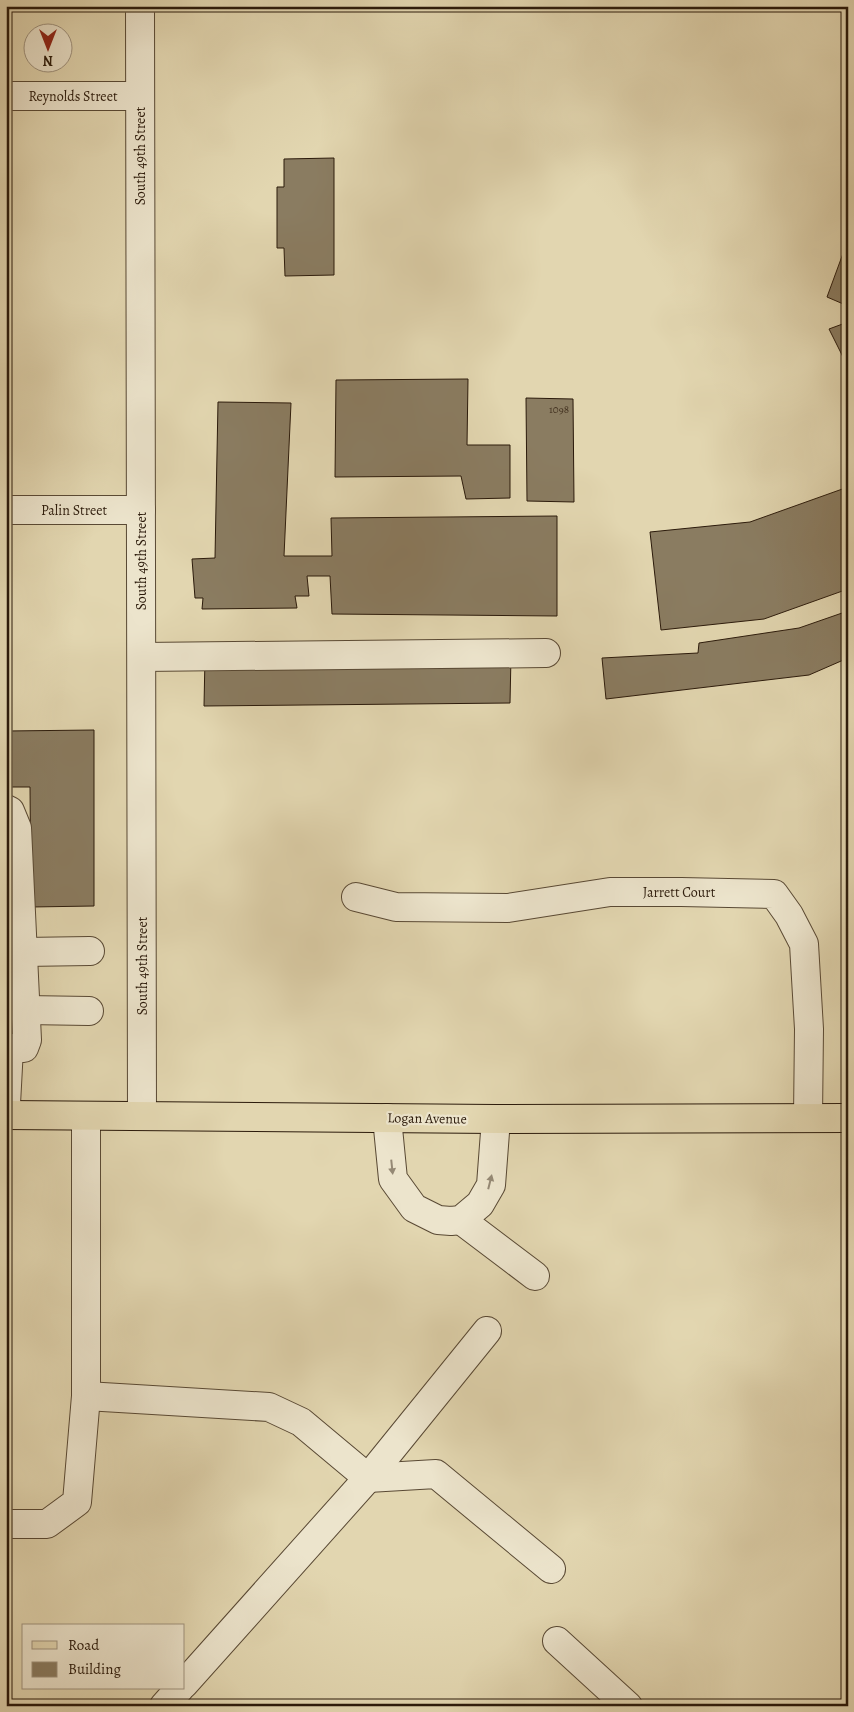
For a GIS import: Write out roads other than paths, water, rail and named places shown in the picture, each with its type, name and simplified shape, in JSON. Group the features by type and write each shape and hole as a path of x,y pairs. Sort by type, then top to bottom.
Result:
{"main road":[{"name":"Logan Avenue","path":"6,1115 496,1119 848,1118"}],"street":[{"name":"South 49th Street","path":"140,6 142,1116"},
{"name":"Reynolds Street","path":"6,96 140,96"},
{"name":"Palin Street","path":"6,510 141,510"},
{"path":"142,657 546,653"},
{"path":"6,809 10,811 17,828 27,1040 24,1048 7,1048 6,1104"},
{"name":"Jarrett Court","path":"356,897 396,907 508,908 610,892 774,894 789,915 804,944 809,1029 808,1117"},
{"path":"23,952 90,951"},
{"path":"26,1010 89,1011"},
{"path":"6,1524 48,1524 77,1502 86,1396 86,1116"},
{"path":"387,1118 393,1179 414,1208 438,1220 451,1221 461,1220 480,1204 492,1185 496,1119"},
{"path":"461,1220 535,1276"},
{"path":"185,1683 368,1478 486,1331"},
{"path":"86,1396 269,1407 301,1422 368,1478 436,1474 551,1569"},
{"path":"557,1641 628,1706"},
{"path":"164,1706 178,1690"}]}
